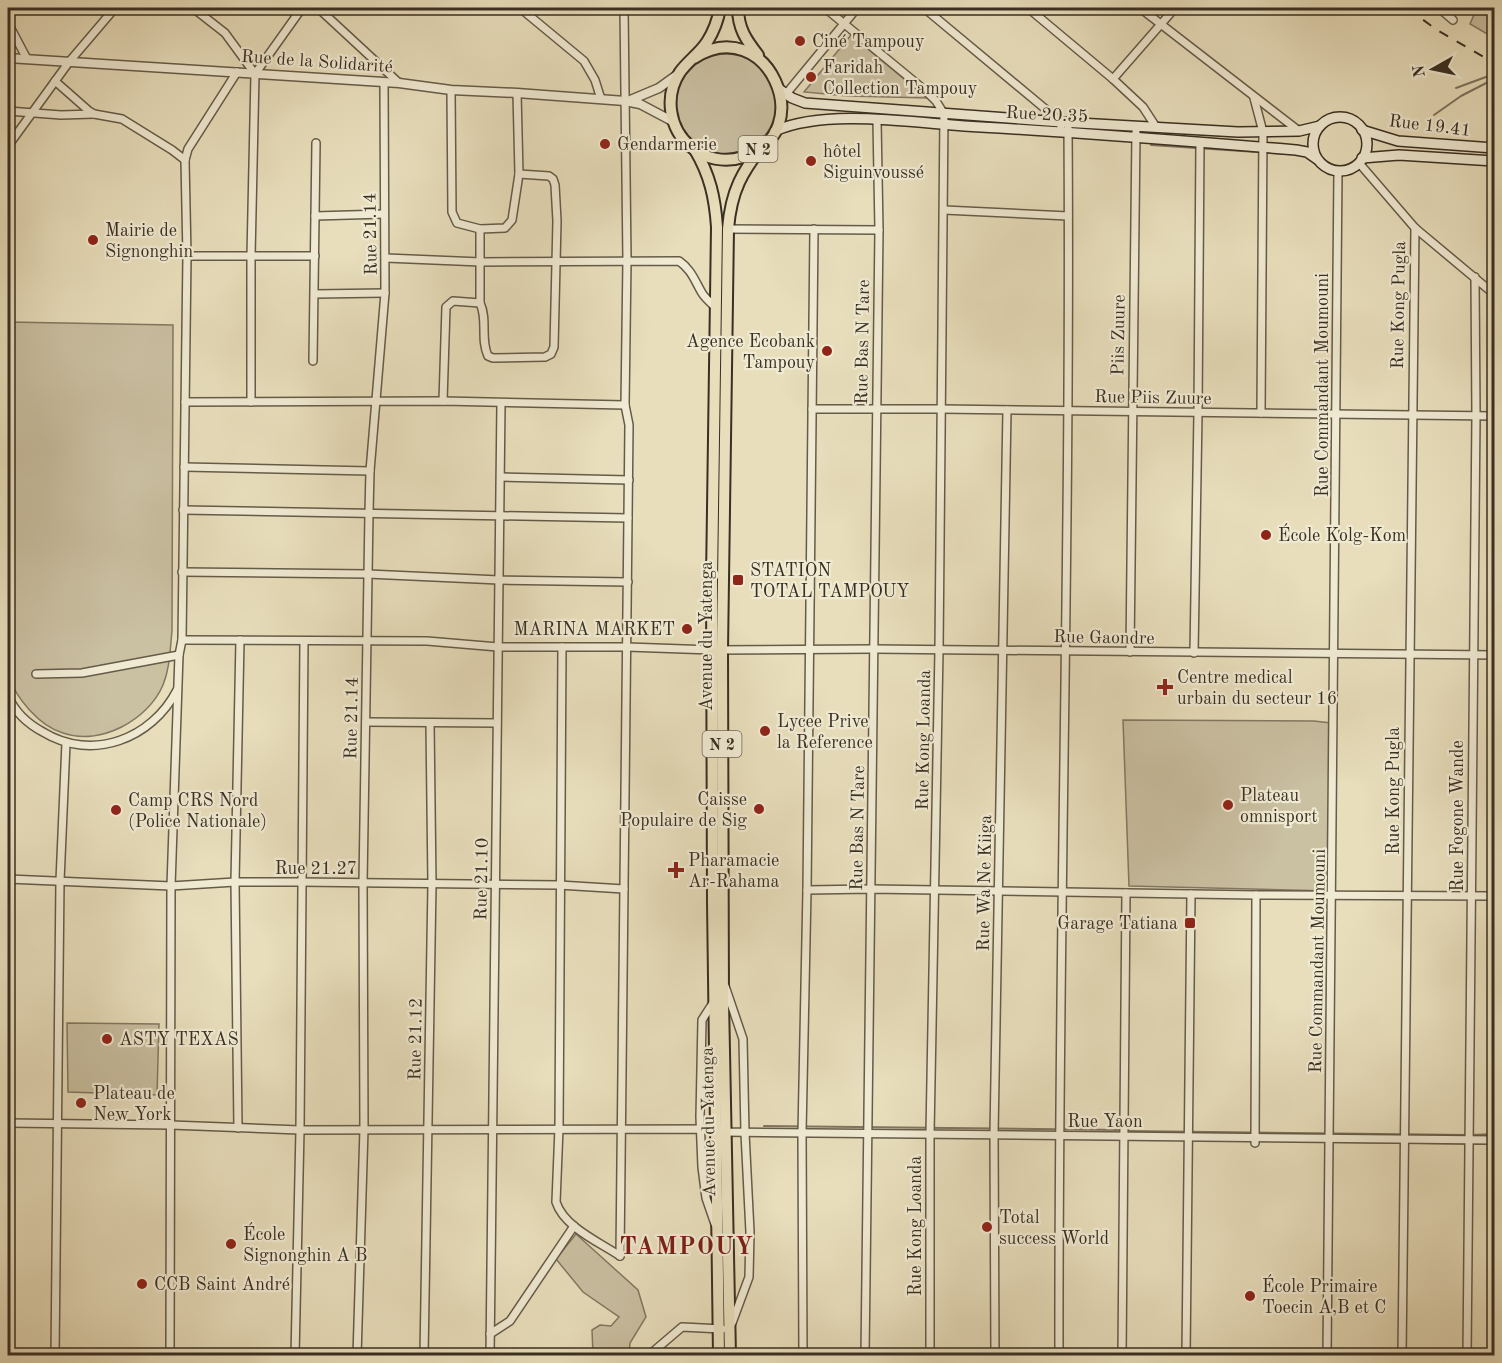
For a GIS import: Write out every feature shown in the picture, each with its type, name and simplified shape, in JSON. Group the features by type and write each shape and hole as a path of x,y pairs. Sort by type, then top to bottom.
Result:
{"main road":[{"path":"674,122 670,105 680,72 694,58 713,31 720,8"},
{"path":"739,10 745,39 773,74 782,91"},
{"path":"694,58 711,50 729,48 748,52 763,63"},
{"name":"Rue 20.35","path":"782,91 799,102 814,105 1296,150 1307,152 1317,159"},
{"name":"N 2","path":"674,122 680,135 695,150 707,156 728,160 749,155 766,142 775,131 781,113 782,91"},
{"path":"1342,117 1350,119 1362,130 1366,144 1360,161 1349,169 1338,171 1326,167 1317,159 1313,150 1313,141 1320,126 1326,120 1342,117"},
{"name":"Rue 20.35","path":"775,131 793,123 813,120 945,119"},
{"name":"Rue 20.35","path":"1064,127 1136,126 1263,132 1299,131 1320,126"},
{"name":"Rue 19.41","path":"1362,130 1398,141 1494,148"},
{"name":"Avenue du Yatenga","path":"730,1356 725,1329 718,1235 723,979 717,650 712,579 721,353 730,211 748,164 766,142"},
{"name":"Avenue du Yatenga","path":"695,150 709,177 715,203 717,227 715,307 721,353"},
{"name":"Rue 19.41","path":"1360,161 1399,155 1494,161"},
{"name":"Avenue du Yatenga","path":"717,650 714,1001 725,1329 719,1356"}],"street":[{"path":"8,146 69,62 115,8"},
{"path":"193,8 225,33 255,74"},
{"path":"251,402 255,74 302,8"},
{"path":"318,8 399,83"},
{"path":"520,8 584,61 595,80 602,99"},
{"path":"561,646 559,1128 556,1202 558,1208 574,1226 620,1256 630,425 625,405 627,260 624,8"},
{"path":"825,8 927,92 936,101 945,119"},
{"path":"782,91 857,8"},
{"path":"924,8 1064,127 1068,216 1069,411 1058,1136 1059,1356"},
{"path":"1028,8 1113,79 1143,107 1156,127"},
{"path":"1140,8 1299,131"},
{"path":"1113,79 1175,8"},
{"path":"1439,8 1453,20"},
{"path":"8,23 27,59"},
{"name":"Rue de la Solidarité","path":"8,58 399,83 451,90 624,101 640,104 674,122"},
{"path":"170,1356 171,886 179,655 182,640 185,160 188,149 237,72"},
{"name":"Rue de la Solidarité","path":"624,101 660,87 680,72"},
{"path":"55,81 78,103 94,114"},
{"name":"Rue 21.14","path":"357,1356 364,1128 363,883 369,513 370,471 385,293 384,82"},
{"path":"451,90 452,212 457,222 480,229 505,228 513,220 519,174 517,93"},
{"path":"1254,98 1263,132 1261,413"},
{"path":"8,111 62,115 94,114 122,119 185,160"},
{"name":"Rue Kong Loanda","path":"930,1356 930,1134 939,650 945,119"},
{"name":"Rue Bas N Tare","path":"865,1356 879,230 877,120"},
{"name":"Piis Zuure","path":"1130,652 1136,126"},
{"path":"1194,653 1200,141"},
{"path":"313,361 316,143"},
{"path":"1360,161 1415,228 1494,294"},
{"name":"Rue Commandant Moumouni","path":"1327,1356 1338,171"},
{"path":"480,229 480,303 484,312 484,348 488,356 493,358 545,357 551,354 554,347 557,222 555,185 549,176 519,174"},
{"path":"944,210 1068,216"},
{"path":"315,216 384,214"},
{"name":"Rue Kong Pugla","path":"1402,1356 1415,228"},
{"path":"728,229 879,230"},
{"path":"803,1356 802,1133 814,229"},
{"path":"186,256 315,256"},
{"path":"386,258 481,262 679,261 692,274 703,295 715,307"},
{"name":"Rue Fogone Wande","path":"1467,1356 1476,416 1475,278"},
{"path":"315,294 385,293"},
{"path":"443,401 446,307 453,301 480,303"},
{"path":"185,402 443,401 625,405"},
{"name":"Rue 21.10","path":"490,1356 501,403"},
{"name":"Rue Piis Zuure","path":"812,409 1494,417"},
{"name":"Rue Wa Ne Kiiga","path":"995,1356 994,1134 1007,410"},
{"path":"184,467 370,471"},
{"path":"501,477 629,480"},
{"path":"183,510 628,518"},
{"path":"182,572 368,574 499,580 628,582"},
{"name":"Rue Gaondre","path":"182,640 427,641 498,647 561,646 717,650 874,649 1494,655"},
{"path":"238,1128 235,882 240,640"},
{"path":"295,1356 300,1130 300,882 304,640"},
{"path":"36,674 82,673 179,655"},
{"path":"8,696 20,715 49,736 81,746 103,745 125,740 139,733 162,714 178,688"},
{"path":"366,722 497,723"},
{"name":"Rue 21.12","path":"424,1356 432,884 430,723"},
{"path":"56,1356 60,881 66,743"},
{"name":"Rue 21.27","path":"8,879 171,886 235,882 300,882 559,885 624,889"},
{"path":"807,890 1494,897"},
{"path":"1122,1356 1126,893"},
{"path":"1186,1356 1191,894"},
{"path":"1255,1140 1256,895"},
{"path":"648,1356 682,1327 725,1329 749,1276 750,1232 743,1039 723,979"},
{"path":"714,1001 702,1020 701,1129 706,1198 718,1235"},
{"name":"Rue Yaon","path":"8,1123 171,1125 300,1130 364,1128 701,1129 745,1132 1124,1136 1255,1140 1330,1138 1494,1140"},
{"path":"490,1334 510,1321 574,1226"}],"shaded area":[{"path":"1477,8 1494,8 1494,38 1470,24"},
{"path":"851,35 927,98 848,96 804,92"},
{"path":"726,54 745,58 761,69 772,85 776,104 772,123 761,139 745,150 726,154 707,150 691,139 680,123 676,104 680,85 691,69 707,58"},
{"path":"8,322 173,325 172,631 168,665 163,685 156,698 135,719 107,733 78,736 63,733 45,724 23,702 8,675"},
{"name":"Plateau omnisport","path":"1123,720 1331,723 1329,891 1129,886"},
{"path":"67,1023 159,1024 157,1095 68,1092"},
{"path":"576,1234 638,1290 646,1317 630,1343 629,1355 593,1355 592,1330 600,1325 611,1326 619,1317 583,1292 556,1259"}],"waterway":[{"path":"1456,88 1494,74"},
{"path":"1434,115 1461,96 1494,79"},
{"path":"1151,145 1289,154"},
{"path":"764,1126 1121,1130"},
{"path":"1127,1131 1466,1135"},
{"path":"1472,1135 1494,1134"},
{"path":"765,1136 885,1137"},
{"path":"923,1137 1275,1141"},
{"path":"1340,1142 1494,1144"}],"railway":[{"path":"1407,8 1437,30 1494,63"}],"place":[{"name":"Ciné Tampouy","path":"800,41"},
{"name":"Faridah Collection Tampouy","path":"811,77"},
{"name":"Gendarmerie","path":"605,144"},
{"name":"hôtel Siguinvoussé","path":"811,161"},
{"name":"Mairie de Signonghin","path":"93,240"},
{"name":"Agence Ecobank Tampouy","path":"827,351"},
{"name":"École Kolg-Kom","path":"1266,535"},
{"name":"STATION TOTAL TAMPOUY","path":"738,580"},
{"name":"MARINA MARKET","path":"687,629"},
{"name":"Centre medical urbain du secteur 16","path":"1165,687"},
{"name":"Lycee Prive la Reference","path":"765,731"},
{"name":"Plateau omnisport","path":"1228,805"},
{"name":"Caisse Populaire de Sig","path":"759,809"},
{"name":"Camp CRS Nord (Police Nationale)","path":"116,810"},
{"name":"Pharamacie Ar-Rahama","path":"676,870"},
{"name":"Garage Tatiana","path":"1190,923"},
{"name":"ASTY TEXAS","path":"107,1039"},
{"name":"Plateau de New York","path":"81,1103"},
{"name":"Total success World","path":"987,1227"},
{"name":"École Signonghin A B","path":"231,1244"},
{"name":"CCB Saint André","path":"142,1284"},
{"name":"École Primaire Toecin A,B et C","path":"1250,1296"}],"district":[{"name":"TAMPOUY","path":"687,1246"}]}
